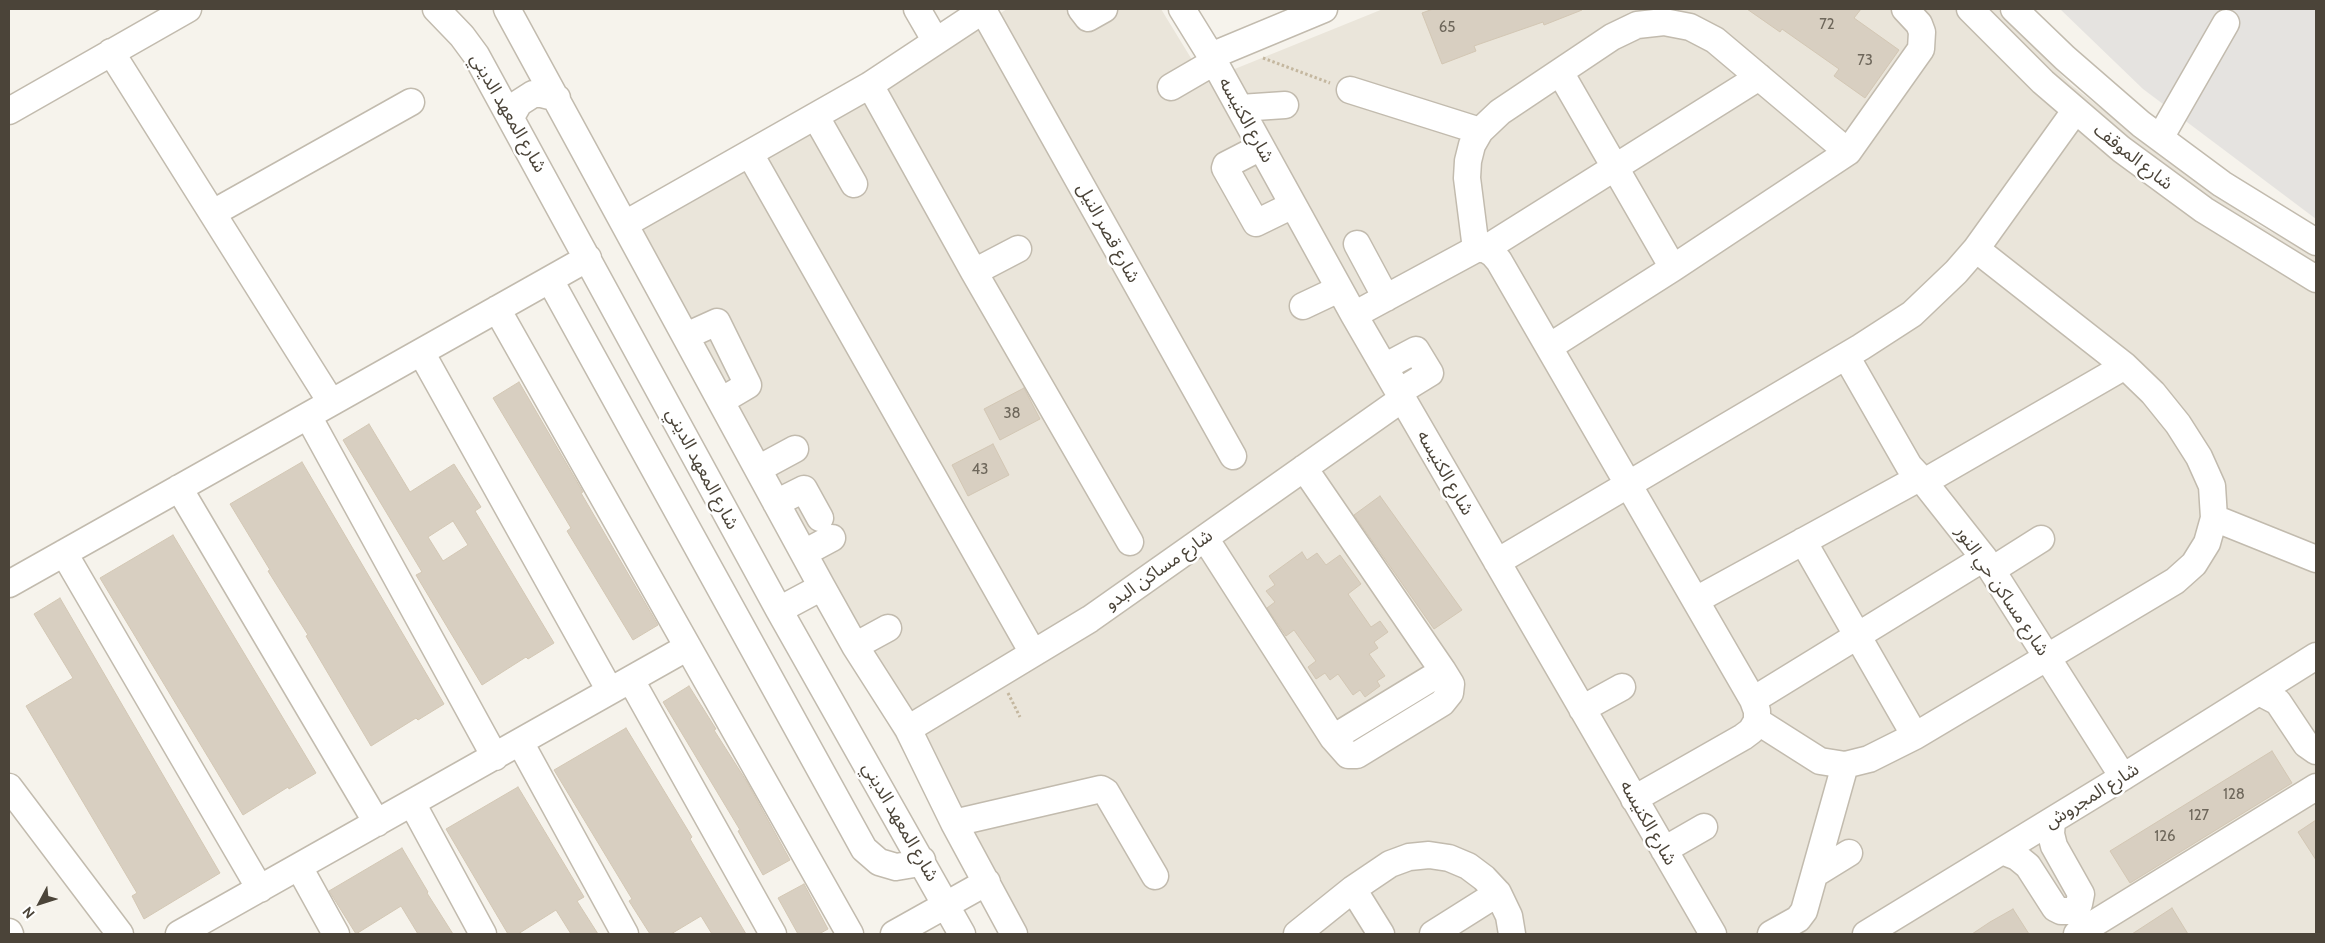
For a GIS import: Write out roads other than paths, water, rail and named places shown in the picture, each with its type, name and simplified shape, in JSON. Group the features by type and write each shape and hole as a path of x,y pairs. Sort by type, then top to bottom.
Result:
{"street":[{"path":"9,111 188,9"},
{"name":"شارع المعهد الديني","path":"436,9 462,36 476,55 779,610 922,860 962,934"},
{"path":"507,9 822,587 855,646 908,729 954,823 1014,934"},
{"path":"917,9 935,40"},
{"path":"625,224 870,86 935,40 984,9"},
{"name":"شارع قصر النيل","path":"984,9 1233,456"},
{"path":"1081,9 1088,18 1104,9"},
{"name":"شارع الكنيسه","path":"1182,9 1219,55 1240,108 1339,289 1713,934"},
{"path":"1171,87 1219,55 1324,9"},
{"path":"1549,347 1673,268 1848,152 1921,49 1922,32 1918,24 1905,9"},
{"name":"شارع الموقف","path":"1970,9 2006,46 2076,111 2134,160 2247,238 2316,279"},
{"name":"شارع الموقف","path":"2014,9 2077,70 2160,138 2222,184 2316,242"},
{"path":"1480,249 1467,178 1470,153 1480,131 1500,112 1620,33 1637,25 1664,22 1690,27 1715,40 1848,152"},
{"path":"2160,138 2226,24"},
{"path":"111,52 332,402"},
{"path":"1560,72 1673,268"},
{"path":"1354,315 1480,249 1615,168 1759,77"},
{"path":"870,86 974,272 1130,542"},
{"path":"1350,90 1480,131"},
{"path":"511,117 519,103 533,94 557,98"},
{"path":"213,213 412,102"},
{"path":"1240,108 1285,104"},
{"path":"1497,562 1846,356 1912,314 1951,278 1976,249 2076,111"},
{"path":"816,116 854,184"},
{"path":"1261,147 1224,167 1233,184 1256,223 1293,204"},
{"path":"750,154 1033,653"},
{"path":"1357,244 1386,298"},
{"path":"974,272 1018,249"},
{"path":"1480,249 1493,254 1499,260 1696,600 1755,711 1820,761 1845,764 1869,759 1915,736 2174,581 2194,564 2207,543 2214,518 2212,486 2199,457 2172,416 2153,394 2125,366 1976,249"},
{"path":"9,584 588,258"},
{"path":"550,280 864,849 879,862 896,867 914,864 922,860"},
{"path":"1303,306 1339,289"},
{"path":"497,310 850,934"},
{"path":"686,336 717,322 748,384 721,401"},
{"name":"شارع مساكن البدو","path":"908,729 1090,618 1304,468 1430,374 1416,350 1384,367"},
{"path":"421,352 620,686 773,934"},
{"name":"شارع مساكن حي النور","path":"1846,356 1909,466 1988,564 2123,777"},
{"path":"1696,600 1922,480 2125,366"},
{"path":"308,416 494,757"},
{"path":"758,469 795,450"},
{"path":"1205,538 1343,752 1357,756 1442,703 1450,693 1451,684 1304,468"},
{"path":"179,488 377,823"},
{"path":"776,503 804,489 826,528 804,553"},
{"path":"2214,518 2316,559"},
{"path":"1634,798 1743,737 1751,731 1755,711 1858,636 1988,564 2041,539"},
{"path":"1803,542 1915,736"},
{"path":"64,553 260,889"},
{"path":"779,610 822,587"},
{"path":"855,646 888,628"},
{"path":"179,934 688,647"},
{"name":"شارع المجروش","path":"1866,934 1901,925 2002,851 2316,656"},
{"path":"773,681 810,664"},
{"path":"1582,709 1622,686"},
{"path":"2259,692 2278,702 2306,744 2316,751"},
{"path":"520,742 625,934"},
{"path":"1771,934 1798,918 1804,911 1845,764"},
{"path":"9,787 120,934"},
{"path":"2081,927 2316,787"},
{"path":"954,823 1101,789 1106,792 1155,876"},
{"path":"412,803 482,934"},
{"path":"2052,821 2051,834 2054,846 2081,894 2079,904 2081,927"},
{"path":"1664,850 1704,827"},
{"path":"2002,851 2017,857 2028,866 2055,908 2081,927"},
{"path":"1815,874 1849,853"},
{"path":"1297,934 1353,889 1390,864 1409,857 1429,855 1449,858 1468,866 1484,878 1498,893 1509,916 1512,934"},
{"path":"299,867 336,934"},
{"path":"894,934 986,882"},
{"path":"1353,889 1381,934"},
{"path":"1433,934 1498,893"}]}
